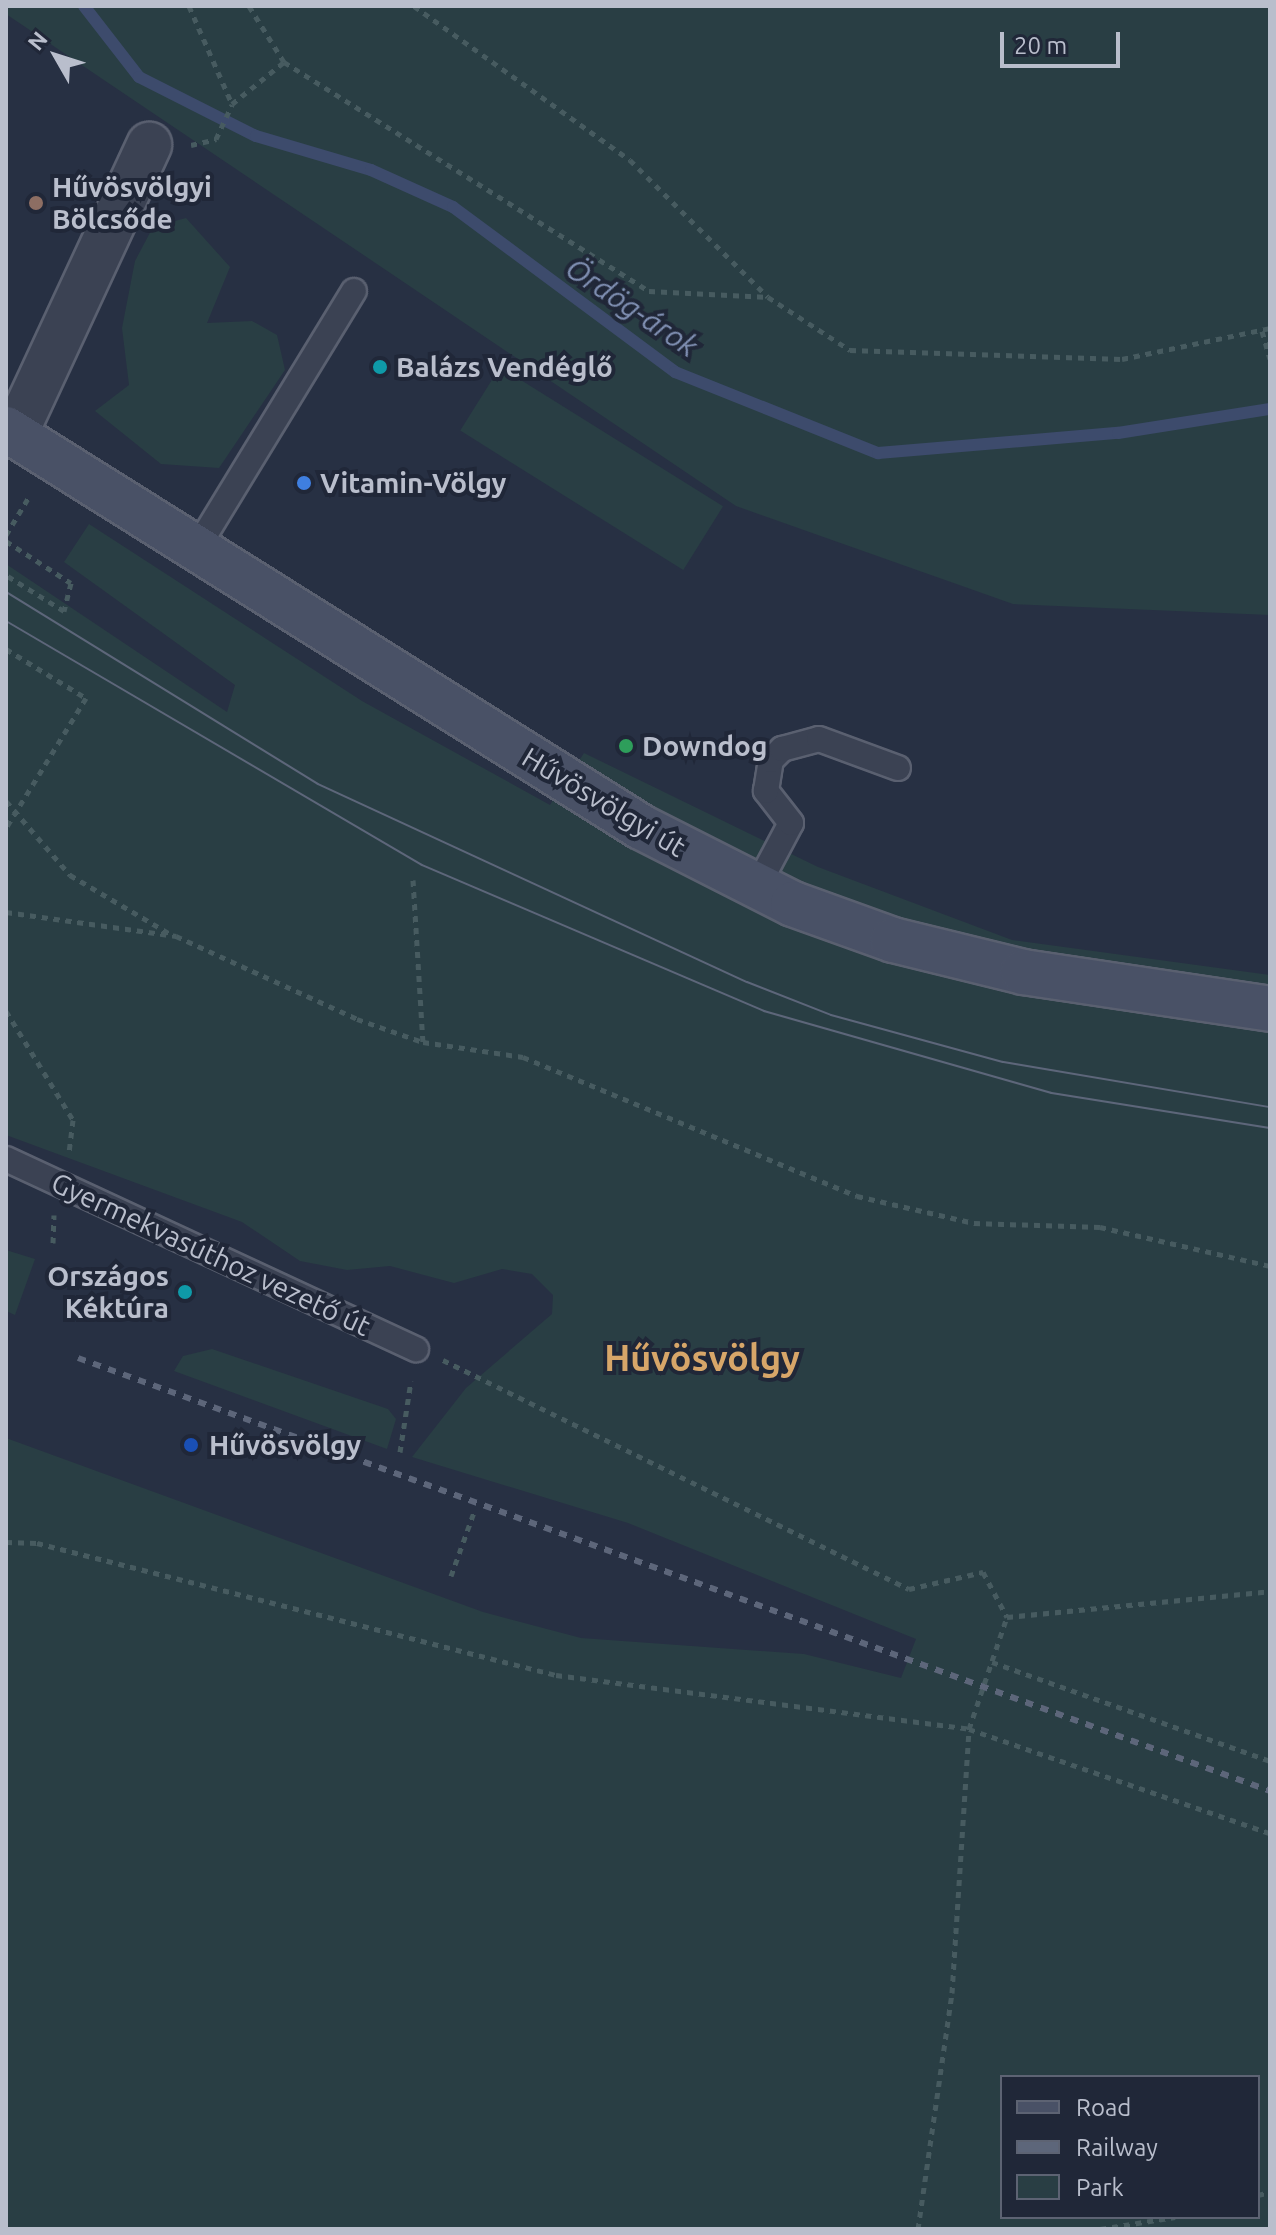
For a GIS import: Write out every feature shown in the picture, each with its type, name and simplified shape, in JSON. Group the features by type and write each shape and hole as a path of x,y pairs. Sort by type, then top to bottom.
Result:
{"main road":[{"name":"Hűvösvölgyi út","path":"11,432 641,827 757,887 893,940 1023,972 1270,1009"}],"street":[{"path":"11,432 149,145"}],"lane":[{"path":"197,548 354,291"},
{"path":"757,887 791,823 766,791 771,760 782,749 819,739 898,768"},
{"name":"Gyermekvasúthoz vezető út","path":"6,1159 416,1349"}],"path":[{"path":"189,6 232,104"},
{"path":"249,6 284,62 649,291 768,297"},
{"path":"414,6 630,160 768,297 850,350 1122,359 1270,328"},
{"path":"216,139 232,104 284,62"},
{"path":"1262,331 1270,359"},
{"path":"6,575 64,611 71,583 6,538 33,490"},
{"path":"6,649 86,698 6,828"},
{"path":"6,801 70,875 176,936 423,1042 523,1057 884,1203 974,1223 1100,1227 1270,1266"},
{"path":"413,880 423,1042"},
{"path":"6,912 176,936"},
{"path":"6,1011 76,1128 55,1182"},
{"path":"400,1452 416,1349"},
{"path":"479,1377 909,1589 983,1572 1007,1617 969,1729 952,1993 918,2229"},
{"path":"451,1576 474,1512"},
{"path":"6,1542 37,1543 556,1675 969,1729 1270,1833"},
{"path":"1007,1617 1270,1591"},
{"path":"992,1662 1270,1761"},
{"path":"1100,2229 1162,2219"}],"green space":[{"path":"6,6 1270,6 1270,615 1013,604 736,506 6,14"},
{"path":"186,218 230,267 207,323 252,321 277,335 285,370 219,468 161,464 95,411 129,385 122,328 135,261 153,227"},
{"path":"500,367 723,506 683,570 460,431"},
{"path":"89,524 362,701 550,805 584,753 818,867 1012,940 1270,975 1270,2229 6,2229 6,1438 483,1612 581,1638 804,1654 901,1678 916,1639 628,1523 412,1457 466,1388 552,1314 553,1295 532,1274 502,1269 454,1283 390,1266 347,1270 300,1261 242,1222 6,1135 6,564 227,712 235,685 64,562"},
{"path":"6,1250 35,1259 15,1315 6,1311"},
{"path":"212,1349 388,1409 396,1419 387,1449 174,1371 183,1356"}],"waterway":[{"name":"Ördög-árok","path":"84,6 139,77 256,136 371,170 453,207 675,372 878,453 1118,433 1270,409"}],"tram line":[{"path":"6,592 318,784 747,982 831,1015 1003,1062 1270,1107"},
{"path":"6,621 422,865 764,1011 1051,1093 1270,1128"}],"railway":[{"path":"78,1358 1270,1791"}],"place":[{"name":"Hűvösvölgyi Bölcsőde","path":"36,203"},
{"name":"Balázs Vendéglő","path":"380,367"},
{"name":"Vitamin-Völgy","path":"304,483"},
{"name":"Downdog","path":"626,746"},
{"name":"Országos Kéktúra","path":"185,1292"},
{"name":"Hűvösvölgy","path":"191,1445"}],"district":[{"name":"Hűvösvölgy","path":"702,1358"}]}
